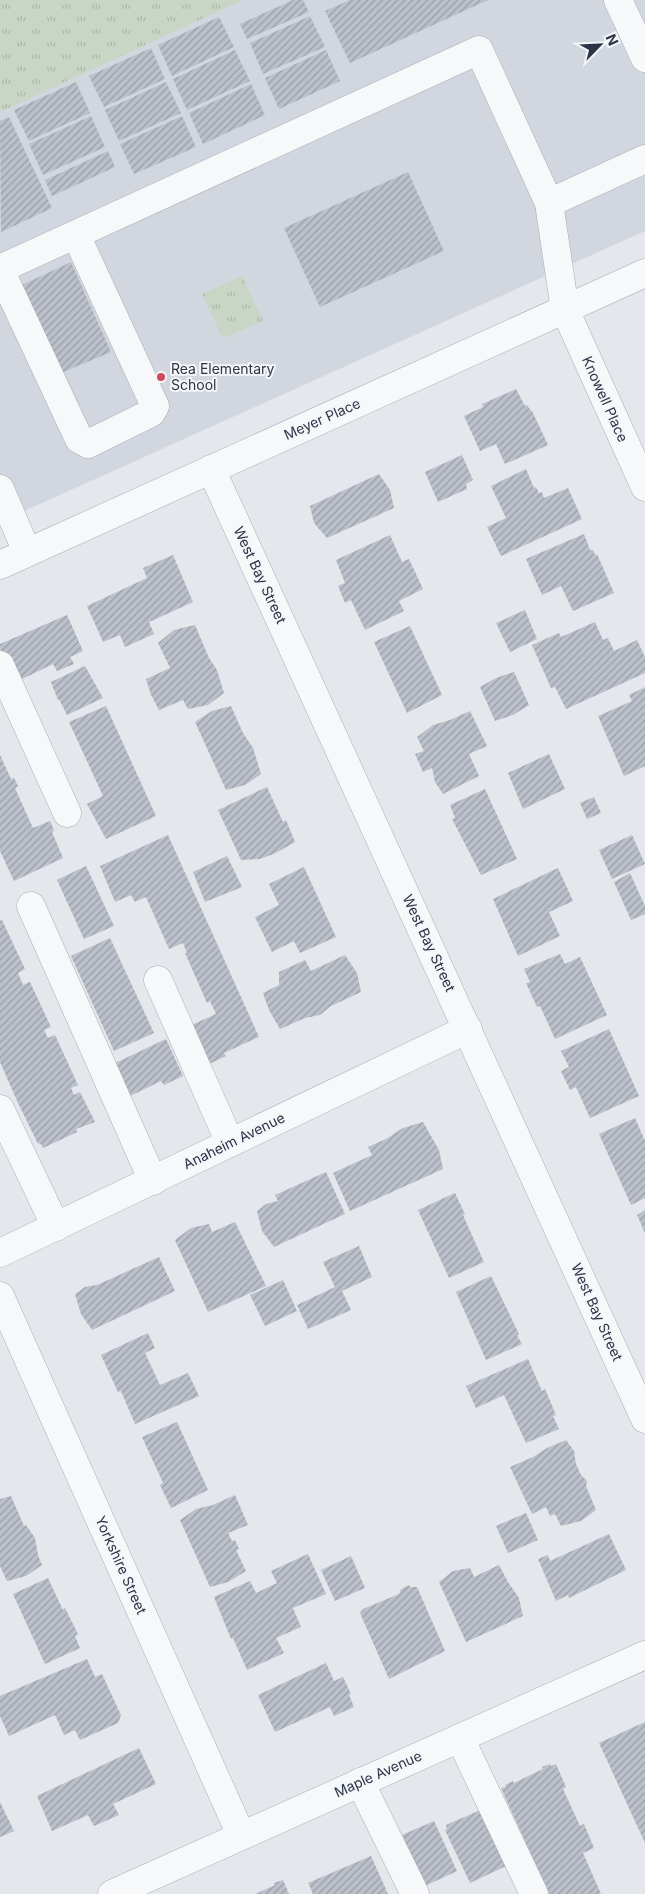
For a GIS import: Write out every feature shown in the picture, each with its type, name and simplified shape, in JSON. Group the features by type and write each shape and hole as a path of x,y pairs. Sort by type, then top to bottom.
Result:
{"street":[{"path":"618,0 645,58"},
{"name":"Knowell Place","path":"76,235 479,50 549,203 565,310 645,487"},
{"path":"549,203 645,159"},
{"path":"76,235 155,406 151,413 88,444 79,440 0,269 76,235"},
{"name":"Meyer Place","path":"0,564 645,273"},
{"name":"West Bay Street","path":"211,469 645,1419"},
{"path":"0,489 27,552"},
{"path":"0,664 67,813"},
{"path":"31,906 153,1181"},
{"path":"158,980 230,1143"},
{"name":"Anaheim Avenue","path":"0,1253 468,1029"},
{"path":"0,1109 56,1227"},
{"name":"Yorkshire Street","path":"0,1296 241,1835"},
{"name":"Maple Avenue","path":"112,1894 645,1655"},
{"path":"460,1738 534,1894"},
{"path":"360,1782 415,1894"}],"shaded area":[{"name":"Rea Elementary School","path":"0,0 645,0 645,231 0,522"}],"green space":[{"path":"0,0 243,0 0,112"},
{"path":"242,276 263,321 223,338 202,294"}],"building":[{"path":"293,0 303,0 309,12 247,39 240,24"},
{"path":"350,0 488,0 350,63 325,11"},
{"path":"310,16 325,47 263,74 250,43"},
{"path":"219,17 234,47 172,76 158,45"},
{"path":"151,48 165,79 104,107 89,76"},
{"path":"235,50 250,81 187,110 173,79"},
{"path":"326,50 340,81 279,109 265,78"},
{"path":"76,82 90,113 29,141 14,110"},
{"path":"166,82 181,113 119,141 105,110"},
{"path":"251,84 265,115 203,144 189,113"},
{"path":"91,116 105,147 43,175 29,144"},
{"path":"182,116 196,147 134,174 120,144"},
{"path":"9,117 52,208 1,232 0,121"},
{"path":"108,151 115,167 52,196 45,180"},
{"path":"408,172 444,251 320,307 284,228"},
{"path":"71,262 111,352 61,373 22,285"},
{"path":"516,389 525,406 527,405 532,411 548,445 505,464 496,444 480,451 464,416 483,407 482,404"},
{"path":"462,455 473,480 466,484 467,489 438,502 425,472"},
{"path":"526,469 534,488 536,487 539,493 542,492 544,498 568,488 582,519 501,556 487,527 506,518 491,486"},
{"path":"379,474 390,490 394,508 327,538 314,523 310,506"},
{"path":"584,534 590,550 593,550 595,555 597,554 614,593 573,611 561,586 542,595 526,559"},
{"path":"390,535 402,562 409,559 423,589 399,601 404,611 365,630 351,600 345,603 338,586 345,583 336,560"},
{"path":"173,555 193,602 149,622 154,634 125,647 120,635 103,642 87,606 147,578 143,568"},
{"path":"525,610 537,639 510,652 496,623"},
{"path":"67,615 83,651 70,657 74,664 57,671 53,664 16,682 0,649 0,644"},
{"path":"595,622 603,640 608,638 614,651 637,640 645,657 645,673 566,709 555,687 551,688 532,645 559,633 561,637"},
{"path":"195,625 209,658 217,670 224,693 208,705 188,709 183,700 159,710 151,695 146,679 170,668 158,643 174,630"},
{"path":"410,626 442,695 407,713 374,642"},
{"path":"85,666 103,698 67,715 58,700 51,682"},
{"path":"514,672 529,705 513,715 495,721 480,687 496,678"},
{"path":"645,687 645,766 624,776 598,716 632,701 629,695"},
{"path":"106,706 156,816 106,839 87,804 103,796 69,722"},
{"path":"231,706 243,733 253,748 261,774 245,785 226,790 195,722 212,711"},
{"path":"470,711 487,746 469,754 479,776 443,794 435,782 432,768 423,772 415,754 424,751 417,737 433,725"},
{"path":"549,754 565,789 523,809 508,773"},
{"path":"0,755 11,779 14,778 18,786 15,788 33,828 50,821 54,830 52,832 63,858 14,881 0,851"},
{"path":"267,787 283,822 286,820 295,842 276,853 260,859 241,860 218,810"},
{"path":"485,789 517,859 481,875 452,819 455,818 450,805"},
{"path":"594,797 601,813 587,819 580,803"},
{"path":"168,835 259,1037 224,1053 226,1056 203,1067 185,1028 216,1014 210,1001 207,1003 185,953 187,953 183,943 169,949 146,897 135,902 131,895 115,902 100,866"},
{"path":"632,835 645,864 612,879 599,850"},
{"path":"227,856 242,887 205,902 193,872"},
{"path":"86,866 114,926 84,939 57,880"},
{"path":"304,867 336,937 300,953 294,941 272,952 255,917 279,905 269,884"},
{"path":"558,868 573,901 549,912 560,936 518,956 493,899"},
{"path":"630,873 645,906 645,914 631,920 614,882"},
{"path":"2,920 25,969 18,973 23,985 30,982 51,1027 44,1030 48,1038 55,1035 78,1085 71,1088 74,1095 80,1092 95,1122 76,1129 77,1132 43,1148 40,1143 38,1144 0,1062 0,921"},
{"path":"110,938 154,1033 114,1051 71,956"},
{"path":"560,954 565,964 580,957 607,1015 555,1039 540,1006 537,1007 526,983 530,982 524,969"},
{"path":"345,955 357,973 361,992 331,1006 320,1015 305,1018 280,1029 269,1010 263,993 279,985 279,972 305,960 311,971"},
{"path":"609,1029 639,1096 590,1118 576,1087 570,1090 561,1071 569,1067 561,1051"},
{"path":"166,1039 183,1076 164,1085 161,1081 126,1098 111,1065"},
{"path":"635,1118 645,1141 645,1198 631,1205 599,1134"},
{"path":"423,1122 439,1150 443,1169 350,1211 333,1173 372,1155 368,1147 386,1139 403,1128"},
{"path":"326,1172 345,1214 274,1247 262,1231 257,1211 266,1204 278,1201 275,1195"},
{"path":"455,1193 484,1262 449,1278 418,1210"},
{"path":"645,1210 645,1233 637,1215"},
{"path":"235,1222 266,1286 208,1312 175,1240 191,1228 209,1224 212,1232"},
{"path":"359,1246 372,1277 342,1291 351,1310 308,1329 297,1305 335,1287 323,1262"},
{"path":"159,1257 175,1291 92,1330 81,1314 75,1294 85,1287 97,1285"},
{"path":"491,1276 522,1344 486,1360 456,1292"},
{"path":"283,1280 297,1311 265,1326 250,1295"},
{"path":"148,1333 155,1348 145,1353 160,1385 188,1373 199,1396 135,1424 121,1391 118,1392 101,1355"},
{"path":"528,1359 542,1391 545,1389 556,1415 553,1416 559,1429 526,1443 504,1395 476,1408 466,1386"},
{"path":"177,1422 208,1490 171,1508 160,1485 163,1483 142,1437"},
{"path":"566,1440 574,1451 576,1464 581,1475 587,1481 586,1486 596,1510 581,1521 561,1526 555,1514 550,1516 546,1507 532,1514 510,1467"},
{"path":"235,1495 248,1525 228,1533 232,1541 235,1540 239,1549 236,1550 246,1571 228,1582 210,1587 180,1520 196,1509 213,1505"},
{"path":"11,1496 24,1526 26,1525 35,1538 42,1565 26,1576 7,1581 0,1566 0,1499"},
{"path":"526,1513 538,1540 508,1553 496,1526"},
{"path":"609,1534 626,1570 569,1598 568,1595 556,1601 538,1559 548,1555 550,1561"},
{"path":"308,1554 326,1594 293,1608 301,1627 276,1638 284,1653 247,1670 233,1638 231,1639 214,1597 250,1581 256,1593 277,1583 271,1571"},
{"path":"351,1556 365,1588 335,1601 321,1570"},
{"path":"499,1565 519,1598 523,1616 466,1642 439,1582 453,1571 470,1568 474,1577"},
{"path":"48,1578 63,1610 65,1608 78,1634 75,1636 80,1648 45,1664 13,1594"},
{"path":"409,1585 410,1587 417,1587 445,1651 389,1679 360,1613 363,1609 399,1594 401,1589"},
{"path":"87,1659 95,1677 102,1674 121,1715 118,1723 80,1740 75,1730 64,1735 55,1715 9,1736 0,1716 0,1696"},
{"path":"326,1663 334,1681 343,1677 351,1694 349,1695 354,1707 334,1716 330,1707 275,1732 258,1695"},
{"path":"645,1722 645,1843 599,1743"},
{"path":"139,1748 156,1784 113,1804 119,1815 94,1826 88,1815 52,1831 37,1796"},
{"path":"550,1764 551,1766 556,1764 566,1787 563,1789 580,1826 584,1824 594,1848 583,1853 601,1894 549,1894 501,1788"},
{"path":"0,1802 14,1831 0,1837"},
{"path":"490,1806 506,1866 470,1883 445,1830 447,1829 446,1825"},
{"path":"434,1821 457,1871 425,1886 402,1835"},
{"path":"371,1856 388,1894 313,1894 308,1883"},
{"path":"283,1880 289,1894 255,1894 275,1885 274,1883"}],"place":[{"name":"Rea Elementary School","path":"161,377"}]}
